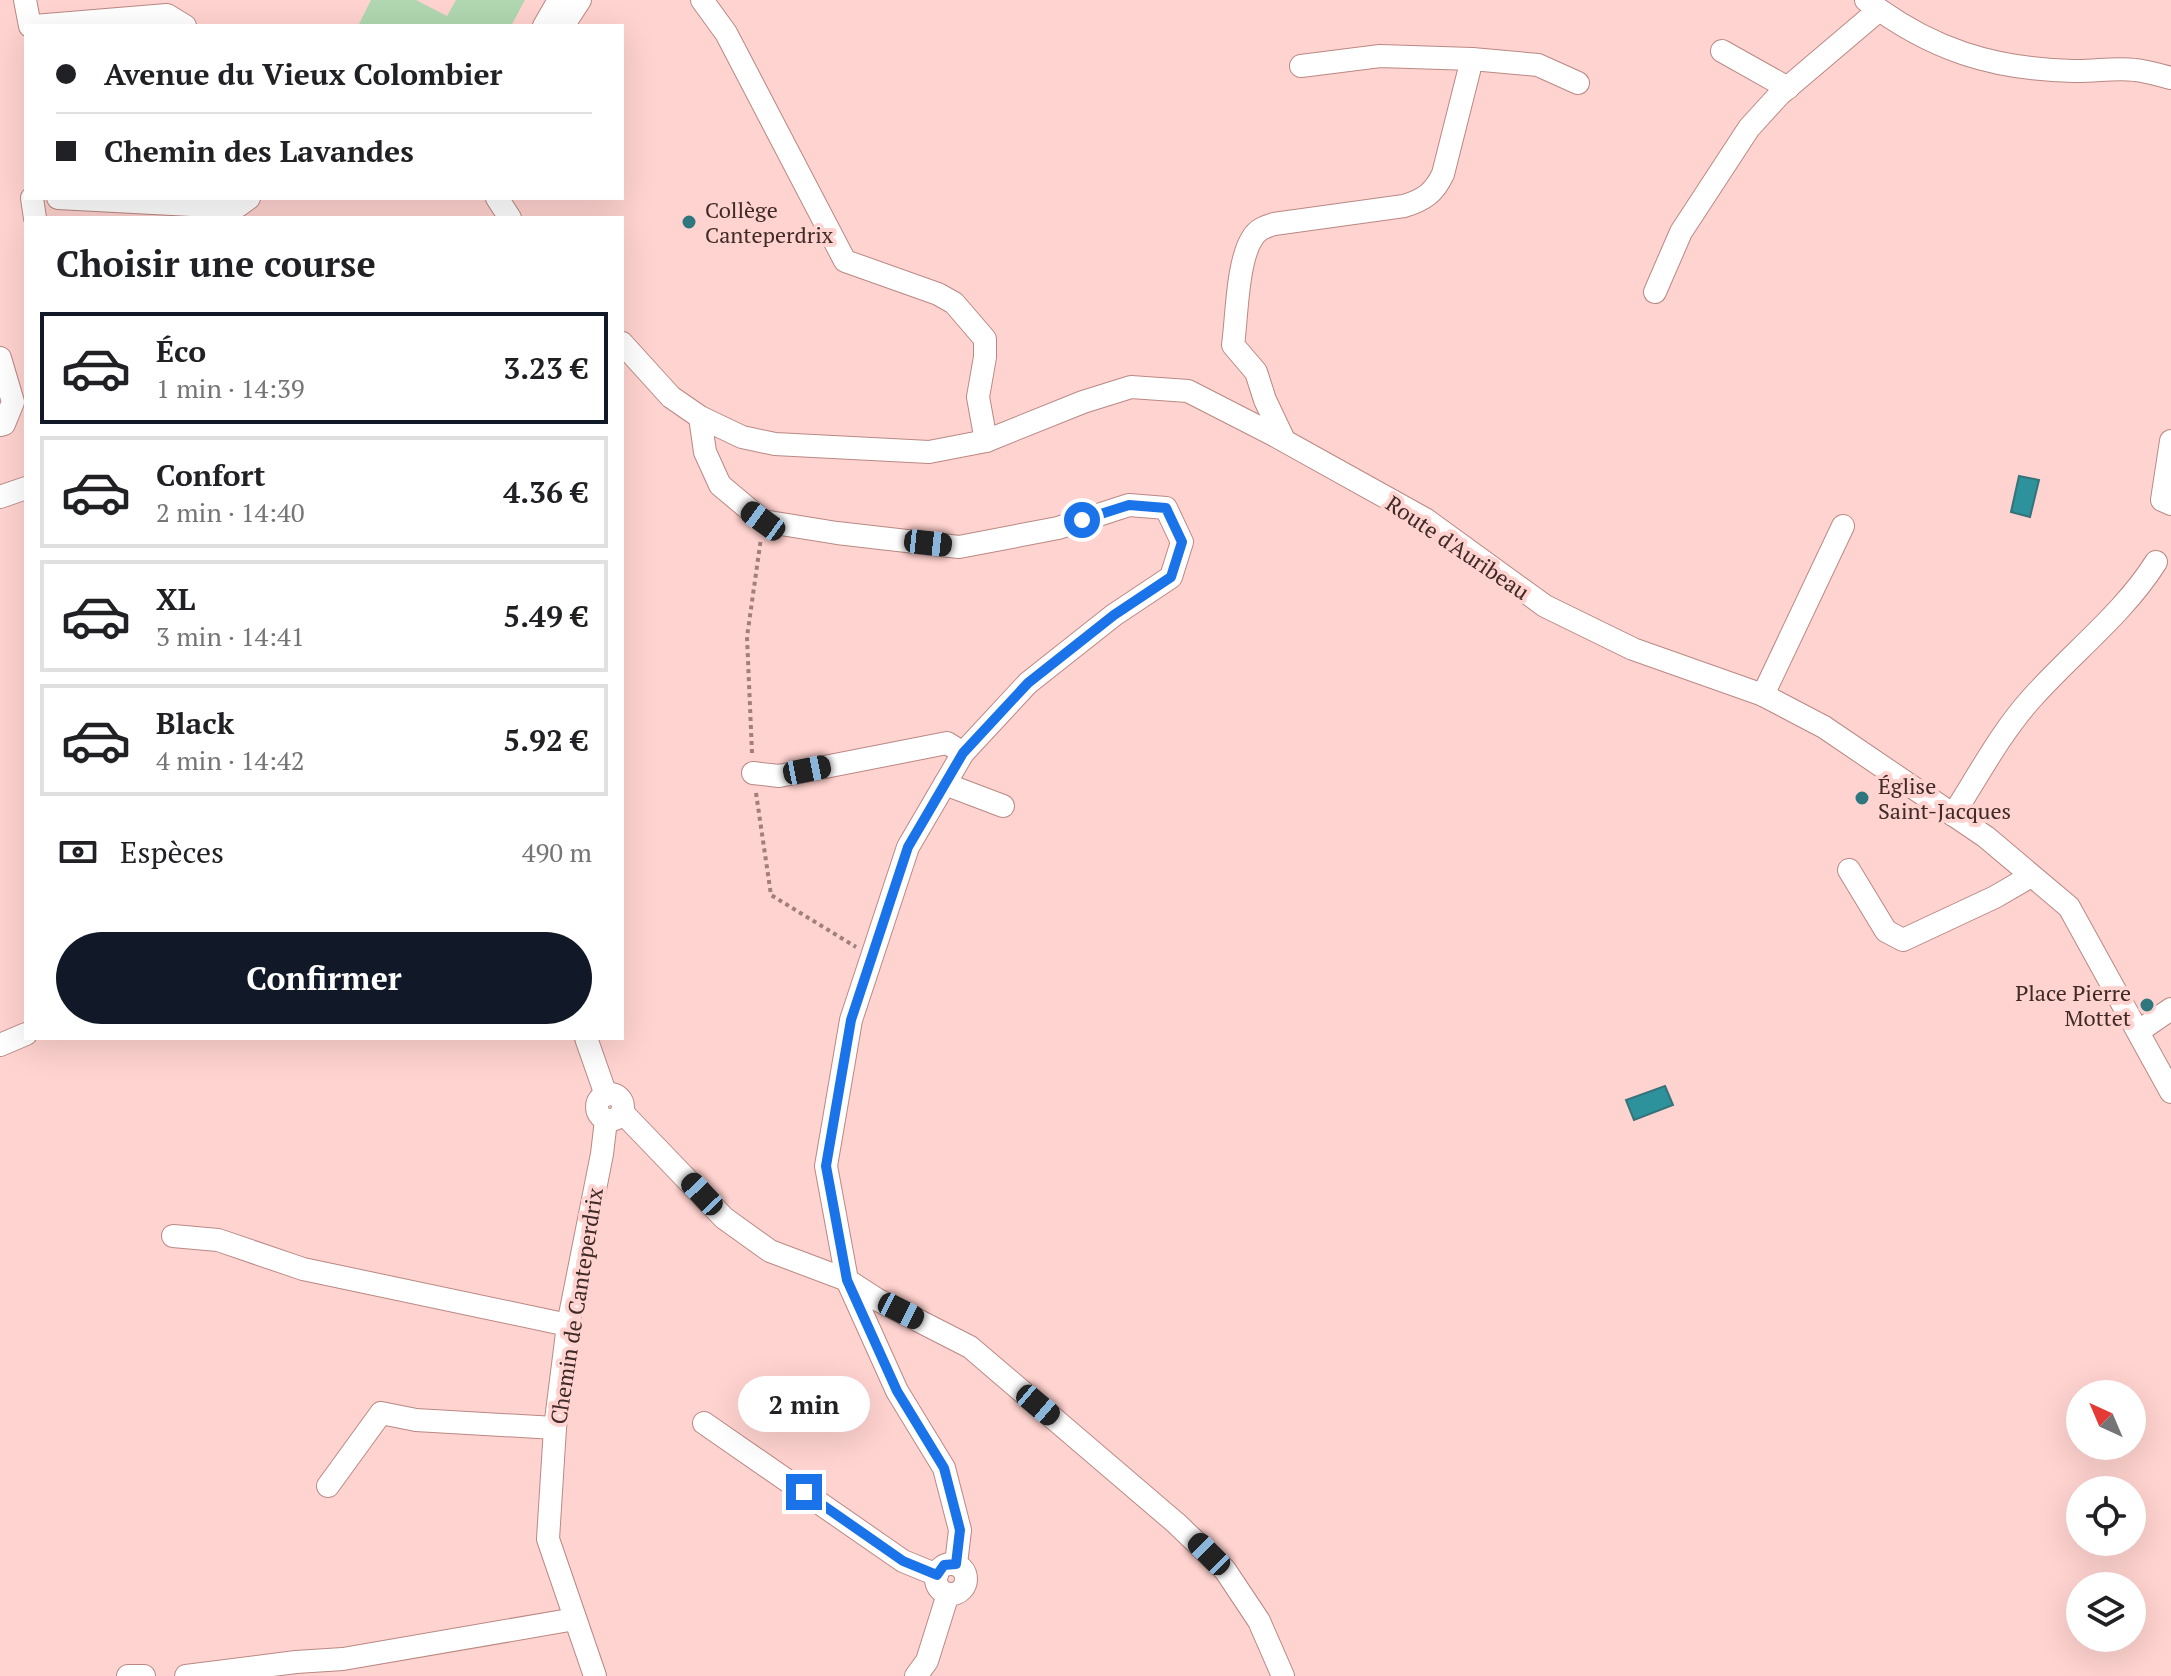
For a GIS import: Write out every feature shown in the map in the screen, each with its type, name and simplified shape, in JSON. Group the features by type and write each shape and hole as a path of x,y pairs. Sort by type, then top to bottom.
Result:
{"street":[{"path":"25,0 31,24"},
{"path":"545,24 559,0"},
{"path":"564,24 580,0"},
{"path":"702,0 726,33 845,261 938,294 954,303 985,339 978,397 986,441"},
{"path":"1655,292 1681,232 1749,128 1873,5 1931,40 1984,61 2009,67 2075,71 2134,69 2171,78"},
{"path":"57,24 167,15 182,24"},
{"path":"1722,51 1788,88"},
{"path":"1301,66 1380,56 1472,59 1538,65 1578,83"},
{"path":"1284,440 1256,372 1233,345 1243,265 1251,239 1260,229 1274,224 1404,206 1420,201 1436,190 1443,174 1472,59"},
{"path":"151,200 198,201 229,207 238,206 246,200"},
{"name":"Route d'Auribeau","path":"624,345 671,397 700,417 742,437 775,444 929,452 986,441 1083,402 1131,387 1188,391 1284,440 1425,519 1545,606 1633,649 1763,695 1824,727 1986,837 2069,907 2171,1092"},
{"path":"0,358 13,402 4,424 0,425"},
{"path":"700,417 705,452 720,485 763,521 959,547 1058,528 1129,505 1166,508 1182,542 1171,577 1114,615 1028,683 963,753 908,847 851,1020 826,1166 847,1280 897,1391 944,1468 960,1530 927,1661 916,1676"},
{"path":"2171,441 2162,500 2171,504"},
{"path":"0,497 24,489"},
{"path":"1763,695 1843,526"},
{"path":"1953,815 2013,720 2062,665 2140,588 2156,562"},
{"path":"753,773 779,776 947,743 963,753"},
{"path":"945,784 1003,806"},
{"path":"1849,870 1886,931 1903,940 1995,897 2031,876"},
{"path":"2139,1031 2171,1009"},
{"path":"0,1045 24,1035"},
{"path":"587,1040 606,1095 620,1099 614,1116 724,1218 770,1251 847,1280 878,1300 970,1347 1176,1523 1225,1570 1259,1621 1283,1676"},
{"name":"Chemin de Canteperdrix","path":"595,1676 548,1539 555,1428 568,1325 602,1154 614,1116"},
{"path":"173,1236 218,1240 303,1269 568,1325"},
{"path":"328,1486 381,1413 416,1420 555,1428"},
{"path":"704,1423 903,1561 947,1578"},
{"path":"186,1676 343,1659 575,1619"},
{"path":"128,1676 144,1676"}],"green space":[{"path":"371,0 416,0 447,16 456,0 525,0 512,24 359,24"}],"water":[{"path":"2019,476 2039,480 2030,517 2011,512"},
{"path":"1665,1086 1673,1105 1634,1120 1626,1100"}],"place":[{"name":"Collège Canteperdrix","path":"689,222"},
{"name":"Église Saint-Jacques","path":"1862,798"},
{"name":"Place Pierre Mottet","path":"2147,1005"}],"route":[{"path":"804,1492 903,1561 937,1575 944,1565 956,1564 960,1530 944,1468 897,1391 847,1280 826,1166 851,1020 908,847 963,753 1028,683 1114,615 1171,577 1182,542 1166,508 1129,505 1082,520"}]}
